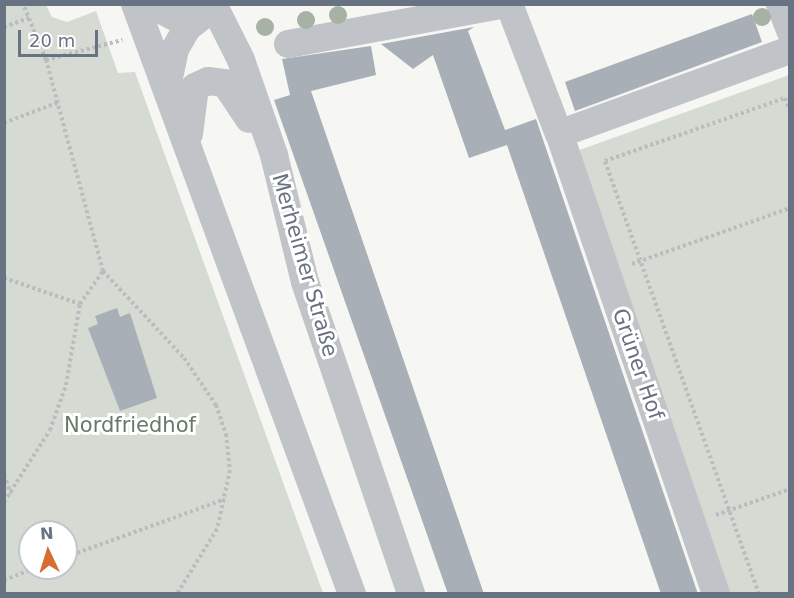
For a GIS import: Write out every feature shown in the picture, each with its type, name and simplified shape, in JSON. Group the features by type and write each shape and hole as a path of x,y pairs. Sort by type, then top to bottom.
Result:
{"street":[{"path":"135,4 352,594"},
{"path":"150,4 173,16 219,5"},
{"path":"288,44 507,4"},
{"name":"Grüner Hof","path":"507,4 559,134 716,594"},
{"path":"780,4 789,30"},
{"path":"167,87 175,50 187,28 219,5"},
{"name":"Merheimer Straße","path":"219,5 274,155 305,282 411,594"},
{"path":"559,134 789,50"},
{"path":"189,147 189,106 195,87 208,81 225,83 274,155"}],"path":[{"path":"23,4 46,60 103,271 184,358 216,405 230,452 226,499 206,553 177,594"},
{"path":"4,27 30,18"},
{"path":"46,60 146,34"},
{"path":"759,594 605,161 784,98 789,111"},
{"path":"4,123 58,102"},
{"path":"606,273 789,208"},
{"path":"4,502 12,494 50,430 66,385 80,304 103,271"},
{"path":"4,278 80,304"},
{"path":"4,475 12,494"},
{"path":"693,524 789,489"},
{"path":"78,553 226,499"}],"green space":[{"name":"Nordfriedhof","path":"4,5 46,5 52,17 67,22 96,11 118,73 135,72 323,593 5,593"},
{"path":"789,75 789,593 729,593 571,153"}],"building":[{"path":"752,14 762,42 575,111 565,82"},
{"path":"474,27 468,31 505,130 536,119 698,594 661,594 507,145 469,158 433,55 413,69 381,44"},
{"path":"371,46 376,75 311,91 484,594 448,594 274,100 290,95 282,59"},
{"path":"117,308 120,317 130,313 157,398 120,411 88,328 98,324 95,316"}]}
